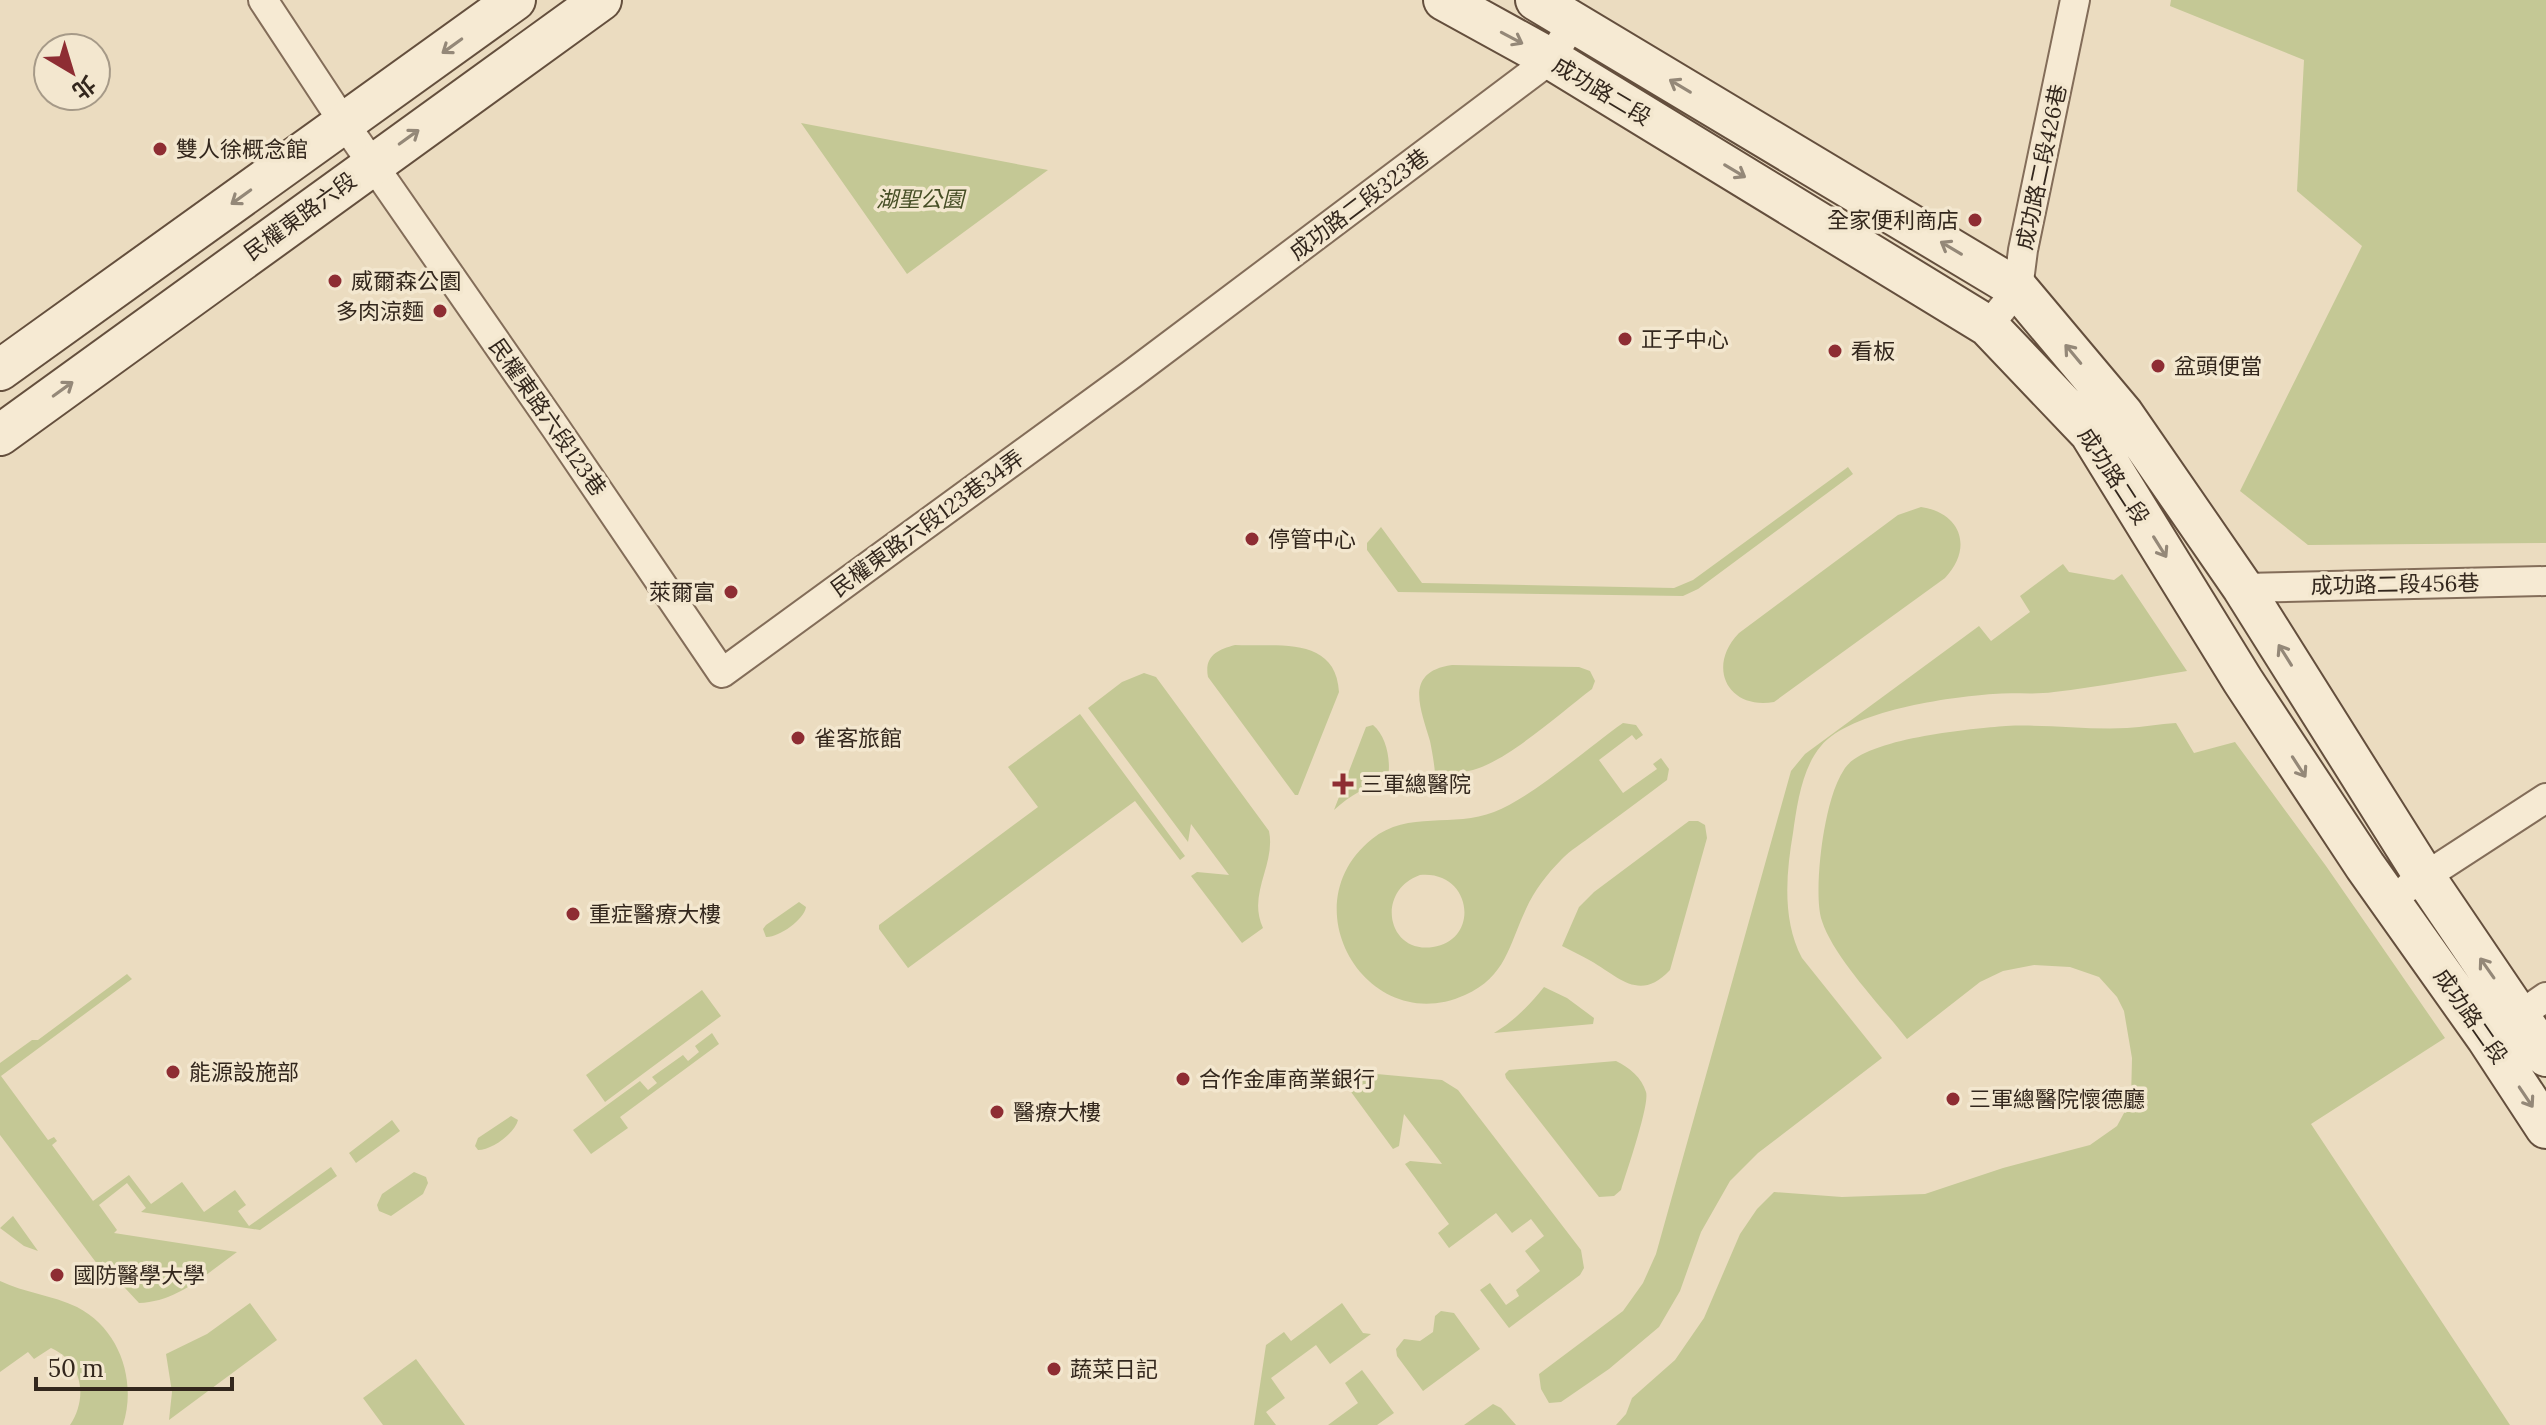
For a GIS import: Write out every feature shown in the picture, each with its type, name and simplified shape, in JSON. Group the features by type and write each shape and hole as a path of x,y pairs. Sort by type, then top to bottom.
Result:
{"main road":[{"path":"0,370 515,0"},
{"name":"民權東路六段","path":"0,435 601,0"},
{"name":"成功路二段","path":"1444,0 1551,59 1988,326 2090,433 2243,681 2546,1128"},
{"name":"成功路二段","path":"1536,0 2018,289 2123,414 2243,588 2424,876 2533,1006 2546,1056"}],"street":[{"name":"民權東路六段123巷","path":"263,0 722,673"},
{"name":"成功路二段426巷","path":"2018,289 2023,250 2075,0"},
{"name":"成功路二段323巷","path":"1132,374 1551,59 1573,22"},
{"path":"1988,326 2018,289"},
{"name":"民權東路六段123巷34弄","path":"722,673 1132,374"},
{"name":"成功路二段456巷","path":"2243,588 2546,581"},
{"path":"2390,900 2546,798"},
{"path":"2487,1038 2533,1006"}],"green space":[{"path":"2171,0 2546,0 2546,543 2308,545 2240,491 2362,246 2297,191 2304,60 2170,6"},
{"name":"湖聖公園","path":"801,123 1048,170 907,274"},
{"path":"1848,467 1853,474 1698,589 1683,596 1398,592 1367,550 1367,543 1381,527 1422,583 1674,588 1693,580"},
{"path":"1921,507 1946,517 1959,534 1959,556 1945,578 1774,702 1758,703 1734,693 1723,672 1724,659 1739,633 1898,515"},
{"path":"2063,564 2069,572 2114,580 2122,574 2187,671 2054,692 1952,698 1901,708 1854,724 1821,746 1809,765 1796,811 1787,881 1791,928 1802,958 1882,1058 1758,1153 1730,1181 1701,1232 1680,1291 1659,1327 1609,1369 1561,1402 1549,1403 1541,1389 1539,1374 1623,1311 1643,1283 1656,1254 1791,771 1805,754 1979,626 1991,641 2030,612 2020,596"},
{"path":"1235,645 1301,648 1327,661 1335,674 1339,692 1298,795 1208,677 1208,664 1213,655"},
{"path":"1452,665 1579,667 1590,671 1595,681 1592,689 1534,735 1487,765 1473,770 1435,773 1419,694 1427,675"},
{"path":"1144,673 1156,677 1269,831 1269,856 1258,903 1263,928 1242,943 1191,876 1197,872 1229,875 1191,824 1188,842 1088,708 1122,682"},
{"path":"1080,714 1185,856 1180,860 1135,801 908,968 879,925 1038,807 1008,767"},
{"path":"1623,723 1636,725 1643,735 1636,740 1632,735 1599,760 1623,793 1657,769 1653,764 1661,758 1669,769 1667,780 1572,850 1551,871 1533,896 1504,959 1489,979 1465,995 1430,1004 1398,999 1371,983 1351,959 1339,929 1337,898 1348,867 1372,839 1401,825 1479,817 1510,805","holes":["1420,875 1437,876 1451,883 1460,894 1464,920 1459,932 1448,942 1433,947 1417,947 1397,932 1392,920 1392,907 1406,883"]},
{"path":"2176,723 2194,753 2235,742 2326,866 2445,1038 2311,1124 2510,1425 1616,1425 1626,1414 1632,1398 1675,1360 1704,1318 1740,1234 1757,1209 1774,1192 1842,1197 1925,1194 2003,1168 2090,1145 2117,1126 2131,1100 2132,1058 2124,1011 2117,997 2099,977 2070,967 2034,965 2003,971 1980,982 1907,1039 1837,951 1822,921 1819,877 1824,831 1834,790 1845,768 1874,749 1945,733 2006,726 2133,728"},
{"path":"1373,725 1382,736 1387,750 1388,779 1346,800 1334,810 1366,727"},
{"path":"1689,821 1705,825 1707,838 1670,970 1649,984 1630,984 1562,946 1579,907 1594,892"},
{"path":"799,902 806,907 801,917 783,931 766,937 763,929 766,925"},
{"path":"127,974 132,979 1,1076 48,1140 54,1137 57,1141 52,1145 93,1201 129,1175 151,1204 182,1182 204,1212 235,1190 246,1205 238,1211 249,1226 331,1167 337,1176 260,1230 141,1212 146,1208 127,1183 99,1205 117,1230 114,1233 237,1252 179,1292 139,1303 104,1273 0,1135 0,1063 32,1040 38,1040"},
{"path":"1544,987 1567,998 1594,1018 1593,1024 1494,1033 1521,1013"},
{"path":"702,990 721,1016 605,1102 586,1075"},
{"path":"712,1033 719,1044 620,1117 628,1128 591,1154 573,1130 640,1081 648,1090 657,1083 652,1077 683,1055 688,1061 699,1052 695,1046"},
{"path":"1616,1061 1638,1078 1646,1092 1646,1099 1621,1190 1614,1196 1599,1197 1505,1074 1509,1070"},
{"path":"1355,1072 1442,1080 1458,1090 1581,1250 1584,1268 1580,1275 1509,1328 1480,1290 1490,1283 1506,1305 1519,1296 1516,1290 1540,1271 1525,1251 1544,1236 1531,1219 1512,1233 1496,1213 1449,1248 1438,1233 1449,1224 1405,1164 1410,1161 1442,1164 1404,1114 1399,1146 1393,1149 1343,1081"},
{"path":"511,1116 518,1120 508,1135 490,1147 478,1150 475,1146 478,1138"},
{"path":"392,1120 400,1131 356,1163 349,1153"},
{"path":"414,1172 426,1177 428,1183 423,1194 391,1216 379,1211 377,1205 382,1194"},
{"path":"13,1216 38,1251 24,1246 0,1228"},
{"path":"0,1281 77,1307 104,1329 114,1342 126,1374 127,1408 123,1425 70,1425 79,1404 79,1382 70,1362 51,1348 34,1359 28,1352 0,1372"},
{"path":"250,1303 277,1340 169,1420 172,1392 166,1354 207,1334"},
{"path":"1342,1303 1363,1333 1371,1334 1330,1364 1316,1345 1271,1378 1285,1398 1266,1412 1276,1425 1254,1425 1266,1345 1284,1332 1291,1341"},
{"path":"1441,1311 1454,1313 1480,1349 1423,1391 1397,1356 1396,1349 1404,1339 1420,1341 1433,1332 1435,1316"},
{"path":"416,1359 465,1425 383,1425 363,1398"},
{"path":"1362,1370 1394,1413 1377,1425 1328,1425 1358,1403 1345,1383"},
{"path":"1493,1404 1501,1408 1516,1425 1464,1425"}],"place":[{"name":"雙人徐概念館","path":"160,149"},
{"name":"全家便利商店","path":"1975,220"},
{"name":"威爾森公園","path":"335,281"},
{"name":"多肉涼麵","path":"440,311"},
{"name":"正子中心","path":"1625,339"},
{"name":"看板","path":"1835,351"},
{"name":"盆頭便當","path":"2158,366"},
{"name":"停管中心","path":"1252,539"},
{"name":"萊爾富","path":"731,592"},
{"name":"雀客旅館","path":"798,738"},
{"name":"三軍總醫院","path":"1343,784"},
{"name":"重症醫療大樓","path":"573,914"},
{"name":"能源設施部","path":"173,1072"},
{"name":"合作金庫商業銀行","path":"1183,1079"},
{"name":"三軍總醫院懷德廳","path":"1953,1099"},
{"name":"醫療大樓","path":"997,1112"},
{"name":"國防醫學大學","path":"57,1275"},
{"name":"蔬菜日記","path":"1054,1369"}]}
